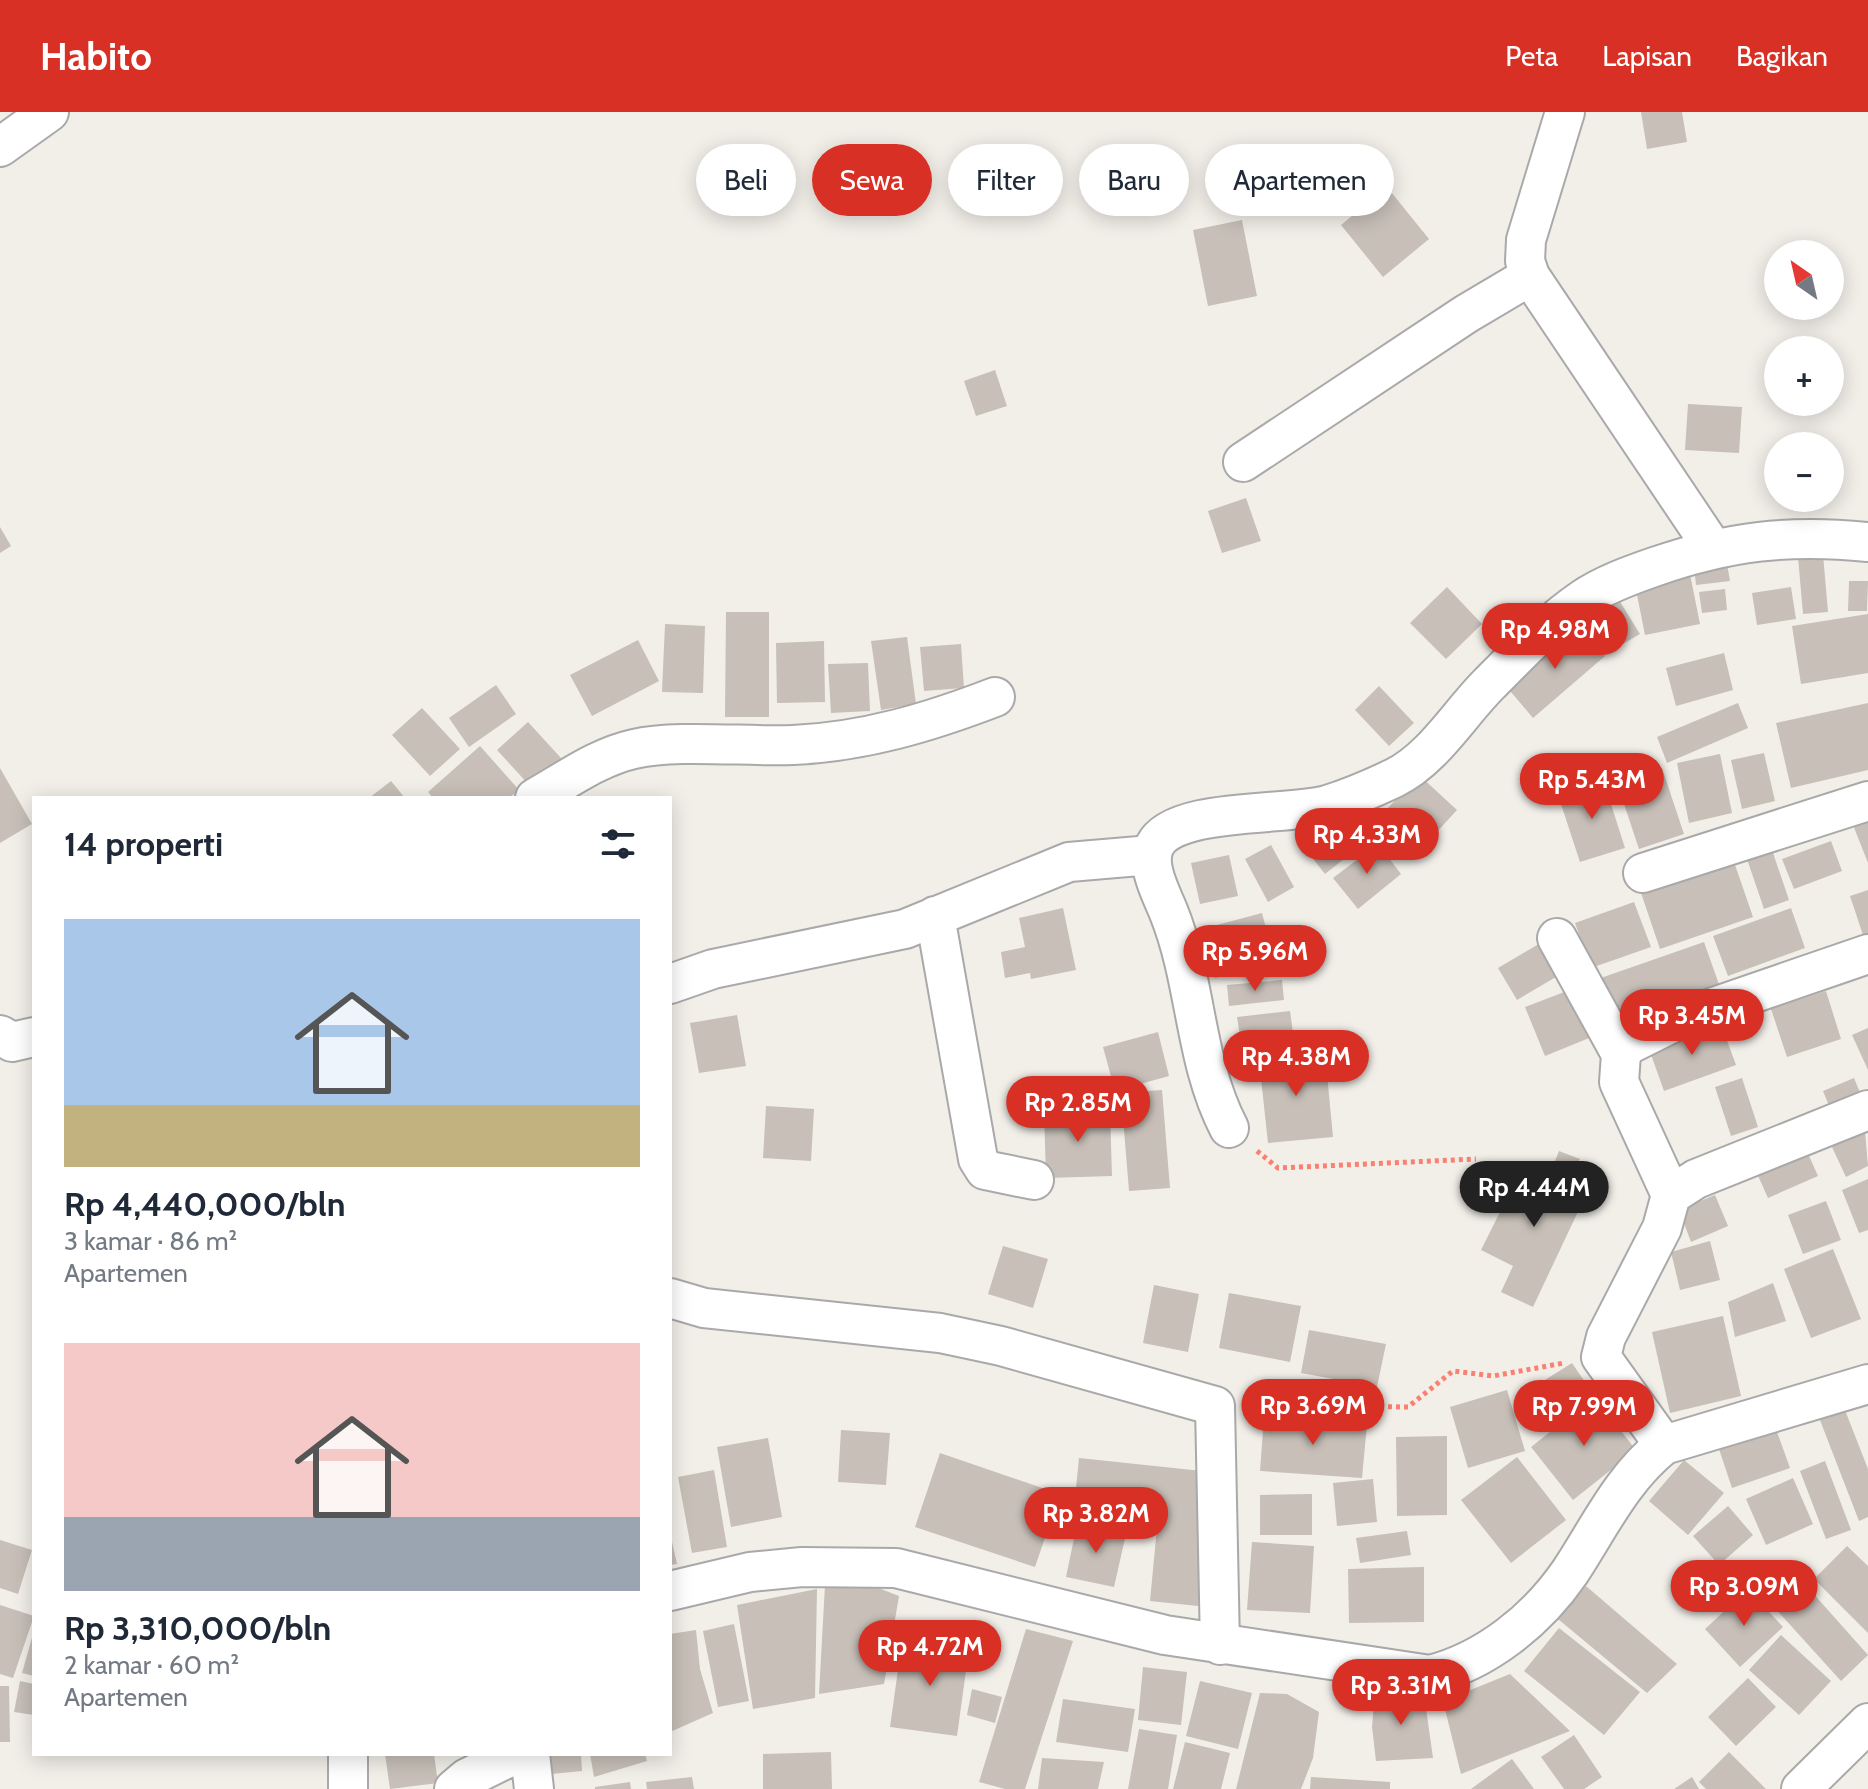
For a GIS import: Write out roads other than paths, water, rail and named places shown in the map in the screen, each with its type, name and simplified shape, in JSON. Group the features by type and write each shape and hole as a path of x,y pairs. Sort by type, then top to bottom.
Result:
{"street":[{"path":"0,147 49,112"},
{"path":"1565,112 1526,240 1525,261 1530,276 1712,547"},
{"path":"1243,462 1466,314 1530,276"},
{"path":"1229,1128 1213,1099 1183,960 1151,855 1157,840 1184,823 1287,813 1327,805 1399,776 1439,741 1487,686 1541,633 1584,598 1632,575 1712,547 1787,537 1868,542"},
{"path":"538,796 602,759 634,748 798,745 865,737 929,722 995,697"},
{"path":"1643,873 1868,801"},
{"path":"672,983 713,969 905,929 1069,862 1151,855"},
{"path":"935,916 978,1159 985,1170 1034,1180"},
{"path":"1557,938 1621,1054 1619,1082 1671,1195 1657,1240 1606,1337 1601,1357 1664,1445"},
{"path":"1621,1054 1628,1045 1682,1018 1868,954"},
{"path":"0,1035 12,1042 32,1037"},
{"path":"1671,1195 1708,1174 1868,1110"},
{"path":"672,1299 704,1308 940,1333 1001,1346 1215,1406 1220,1645"},
{"path":"672,1591 750,1572 802,1567 896,1568 1101,1622 1220,1645 1430,1675 1468,1663 1527,1621 1568,1574 1637,1470 1664,1445 1868,1384"},
{"path":"1801,1789 1868,1723"},
{"path":"348,1756 348,1789"},
{"path":"454,1789 467,1778 528,1767"}]}
